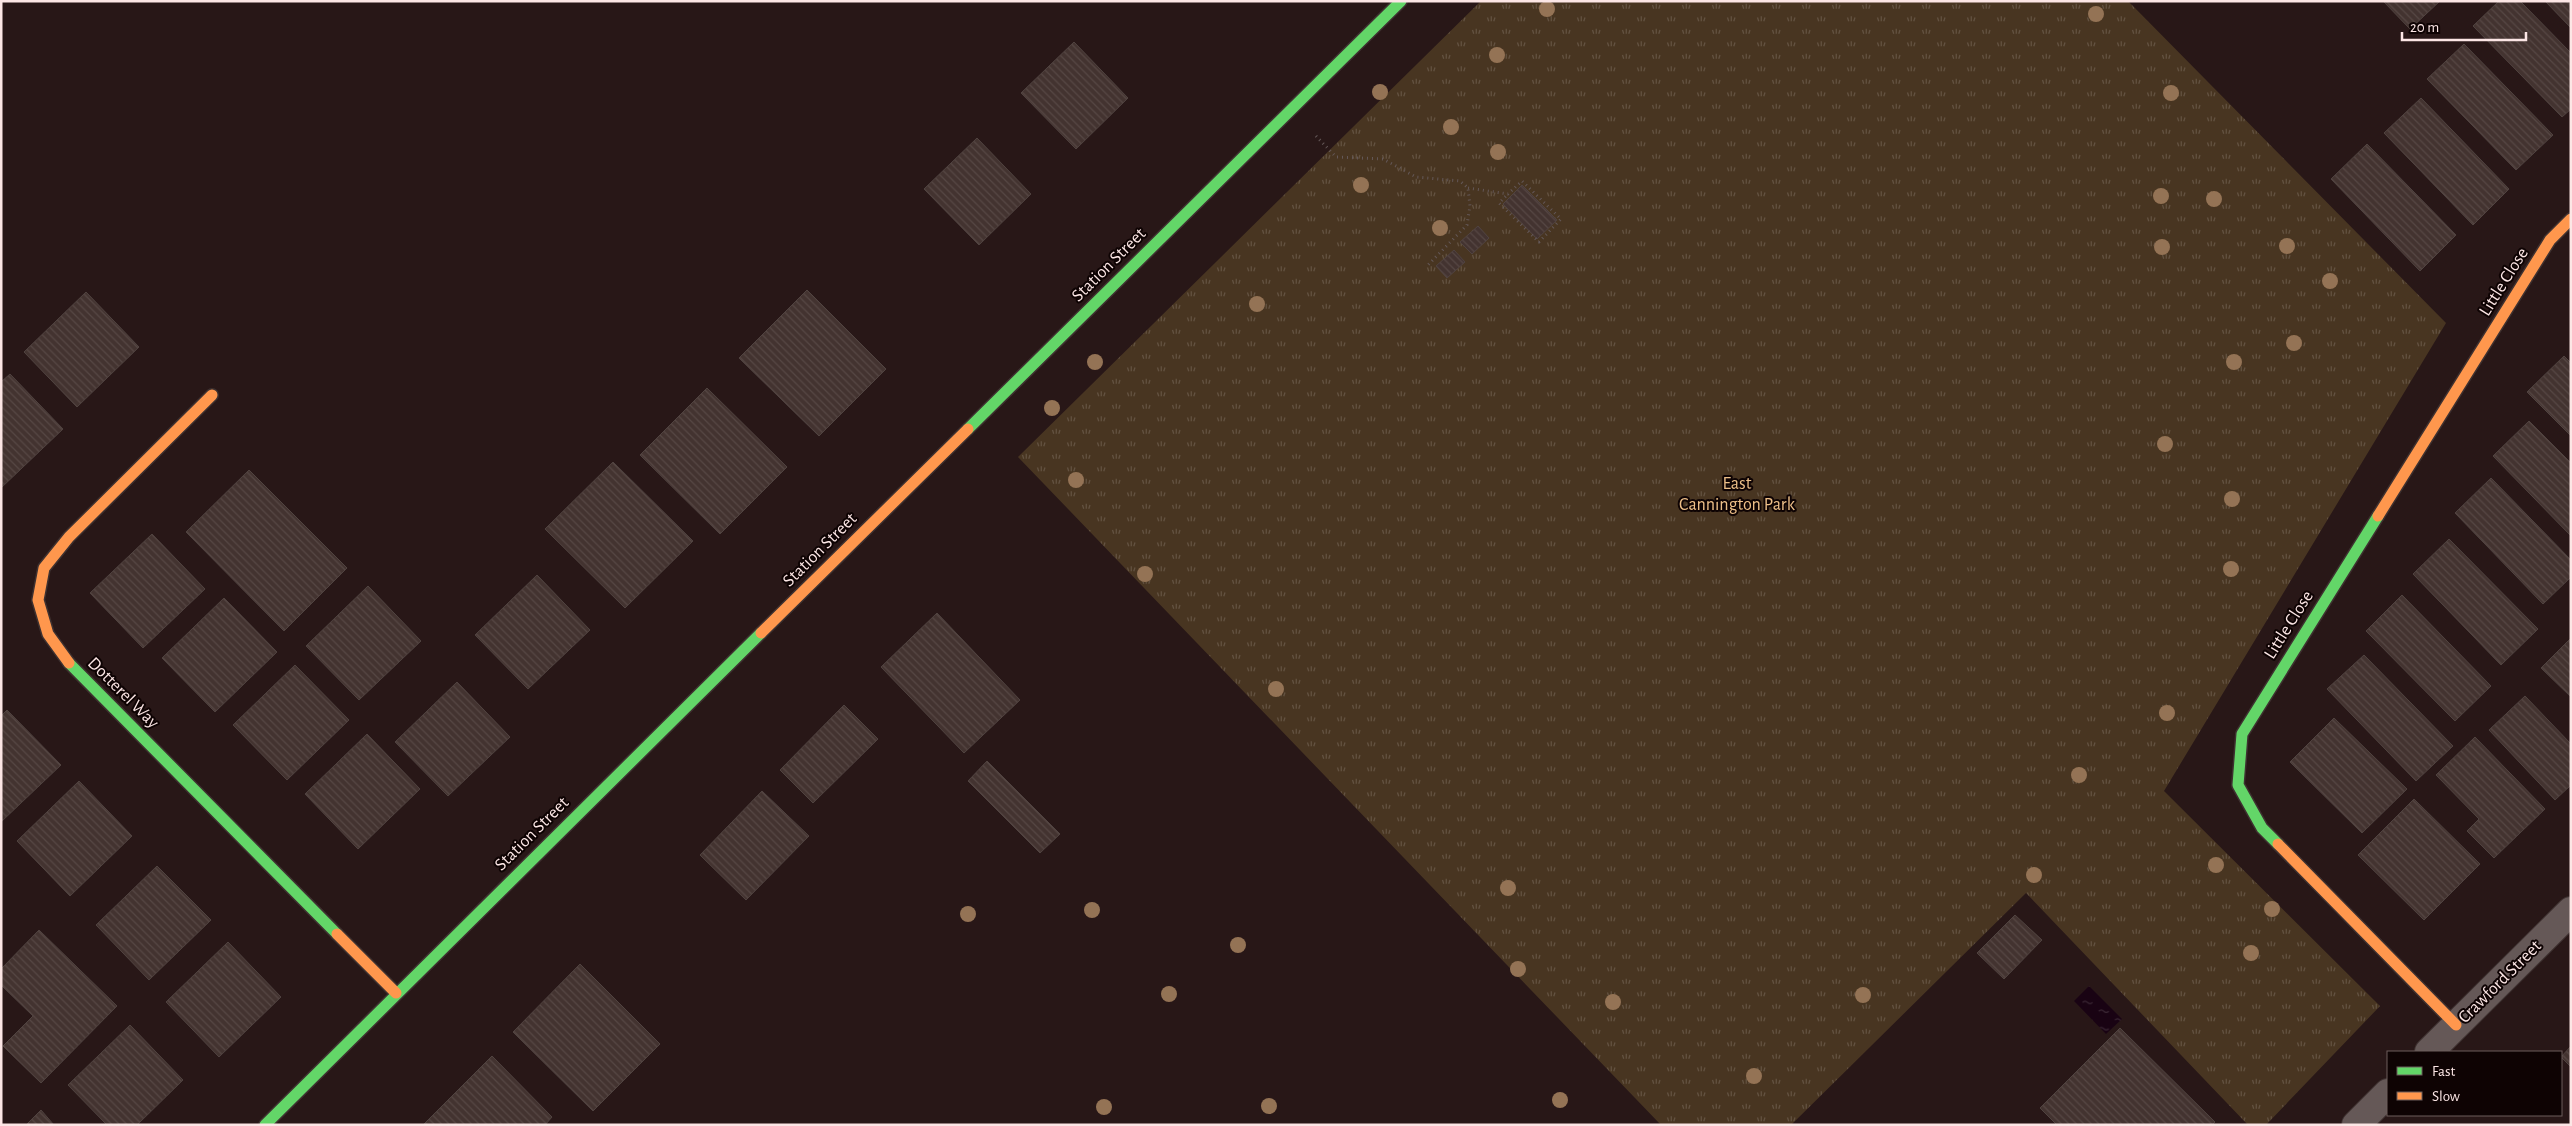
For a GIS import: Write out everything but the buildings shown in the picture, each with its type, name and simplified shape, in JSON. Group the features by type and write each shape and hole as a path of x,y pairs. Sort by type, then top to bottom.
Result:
{"street":[{"name":"Station Street","path":"265,1125 396,992 1402,1"},
{"name":"Little Close","path":"2456,1026 2262,828 2238,785 2242,734 2550,240 2571,219"},
{"name":"Dotterel Way","path":"212,395 69,537 44,568 38,600 48,634 69,663 396,992"},
{"name":"Crawford Street","path":"2430,1051 2571,911"},
{"path":"2356,1125 2387,1094"}],"path":[{"path":"1315,135 1336,157 1383,160 1416,177 1460,181 1468,188 1508,194"},
{"path":"1522,181 1561,219 1538,242 1499,203 1508,194 1522,181"},
{"path":"1427,266 1467,225 1470,206 1468,188"}],"green space":[{"name":"East Cannington Park","path":"1481,1 2128,1 2446,323 2164,791 2380,1006 2266,1125 2248,1125 2026,893 1791,1125 1661,1125 1018,457"}],"water":[{"path":"2089,986 2122,1019 2106,1034 2074,1001"}],"traffic: fast":[{"path":"968,429 1401,1"},
{"path":"2278,844 2262,828 2238,785 2242,734 2378,516"},
{"path":"265,1125 761,633"},
{"path":"69,663 337,934"}],"traffic: slow":[{"path":"2378,516 2550,240 2571,219"},
{"path":"69,663 48,634 38,600 44,568 69,537 212,395"},
{"path":"761,633 968,429"},
{"path":"2278,844 2456,1025"},
{"path":"337,934 396,993"}]}
